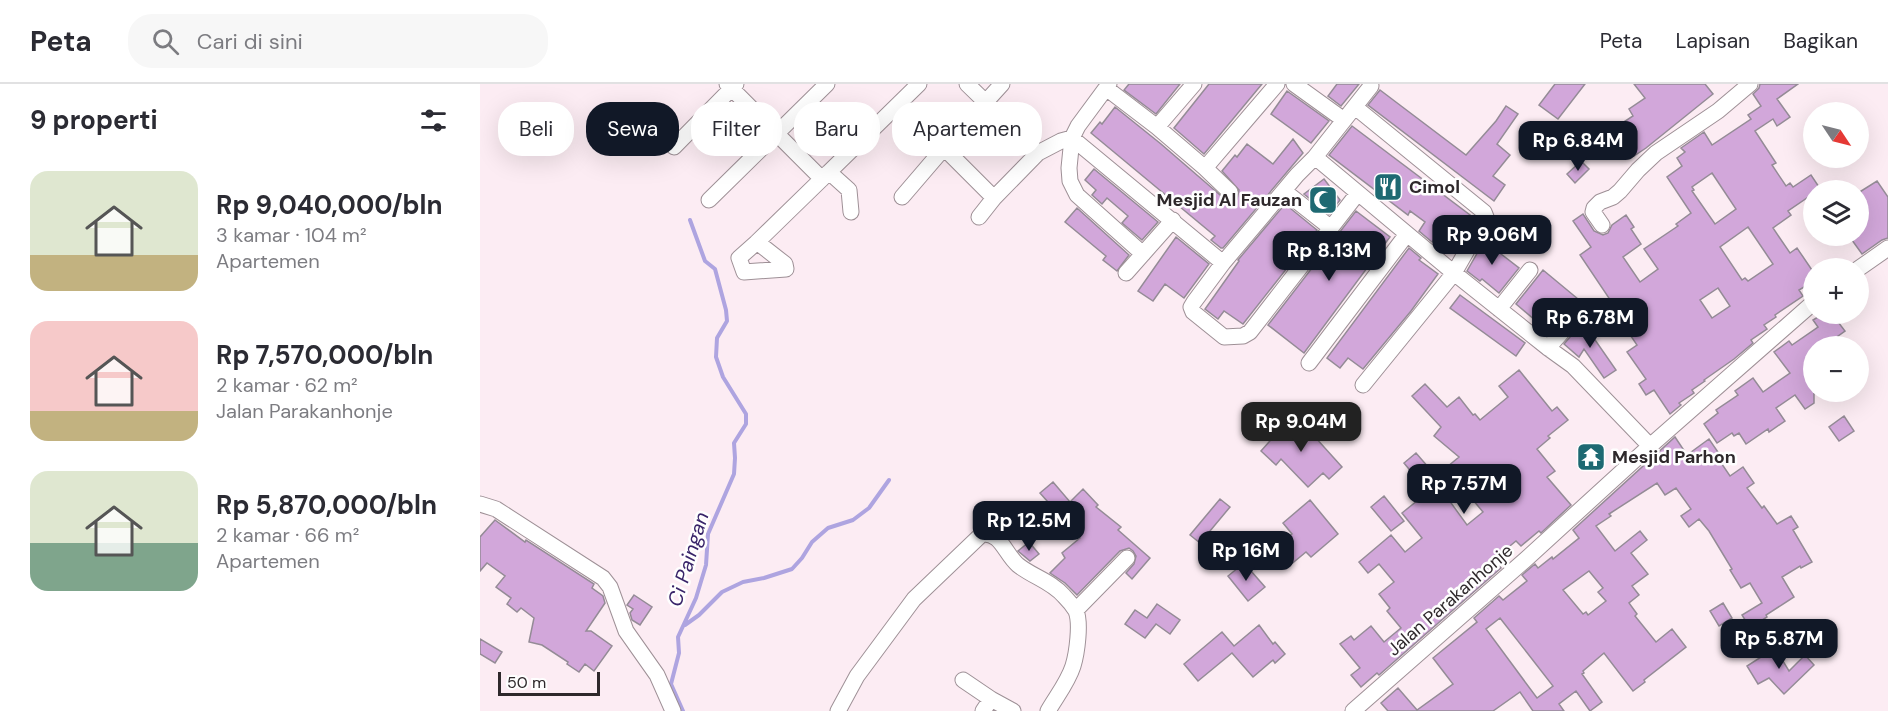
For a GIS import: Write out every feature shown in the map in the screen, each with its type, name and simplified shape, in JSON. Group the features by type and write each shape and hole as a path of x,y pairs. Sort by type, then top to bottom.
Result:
{"street":[{"path":"782,128 827,84"},
{"path":"757,242 919,84"},
{"path":"967,84 985,102 1002,84"},
{"path":"1157,127 1194,84"},
{"path":"1205,168 1277,84"},
{"path":"1294,84 1344,120"},
{"path":"1597,218 1594,208 1600,202 1620,192 1651,157 1718,111 1750,84"},
{"path":"679,142 731,86 746,102"},
{"path":"1143,254 1077,195 1070,181 1072,138 1107,86 1205,168 1230,192"},
{"path":"1358,193 1250,332 1243,336 1224,337 1193,312 1191,309 1194,302 1223,264 1315,157 1371,86"},
{"path":"1355,107 1486,214 1485,220 1454,273 1363,385"},
{"path":"1042,151 1072,138"},
{"path":"1072,138 1223,264"},
{"path":"782,139 825,175 849,190 851,212"},
{"path":"709,200 754,156"},
{"path":"902,197 936,156"},
{"path":"953,156 994,198"},
{"path":"979,217 994,198 1035,156"},
{"path":"1315,157 1454,273 1573,366 1650,446"},
{"path":"1284,191 1331,228"},
{"path":"1126,273 1173,220"},
{"path":"1309,363 1407,234"},
{"path":"1869,261 1888,248"},
{"path":"1499,309 1530,270"},
{"path":"1548,348 1582,309"},
{"name":"Jalan Parakanhonje","path":"1353,711 1803,312"},
{"path":"480,504 496,509 603,578 610,586 626,631 657,675 673,711"},
{"path":"838,711 857,676 914,599 982,534 989,533 995,536 1016,563 1049,583 1076,610 1077,644 1073,666 1048,711"},
{"path":"1076,610 1127,558"},
{"path":"963,680 987,705 1012,711"}],"building":[{"path":"1129,84 1180,84 1156,114 1124,90"},
{"path":"1209,84 1262,84 1204,154 1174,128"},
{"path":"1337,84 1359,84 1341,106 1328,96"},
{"path":"1555,84 1585,84 1558,119 1539,105"},
{"path":"1634,84 1705,84 1713,94 1634,156 1624,139 1618,143 1610,131 1633,116 1629,109 1645,98"},
{"path":"1760,84 1798,84 1777,99 1790,117 1777,126 1773,119 1755,131 1776,163 1772,165 1786,186 1790,183 1793,187 1803,180 1803,201 1788,211 1791,215 1773,228 1790,253 1797,248 1804,258 1803,288 1799,290 1803,296 1775,315 1776,317 1764,325 1767,329 1751,340 1753,343 1692,390 1694,393 1679,403 1681,405 1670,414 1654,390 1646,395 1639,384 1646,379 1627,352 1637,345 1580,255 1591,247 1573,221 1583,214 1594,231 1603,235 1626,215 1634,227 1631,229 1641,244 1623,257 1640,282 1658,269 1644,249 1678,226 1676,224 1691,213 1667,177 1682,166 1677,158 1685,152 1681,148 1704,132 1712,145 1751,119 1748,115 1761,106 1753,94","holes":["1712,173 1736,209 1715,224 1692,191 1694,190 1692,187","1748,227 1773,264 1748,281 1745,278 1742,280 1720,247","1718,288 1730,306 1712,318 1700,300"]},
{"path":"1380,90 1466,155 1506,106 1518,114 1497,144 1510,155 1493,176 1505,185 1494,201 1368,105"},
{"path":"1287,91 1329,121 1311,143 1271,114"},
{"path":"1115,107 1227,201 1237,199 1239,190 1222,171 1247,144 1273,164 1293,139 1303,153 1221,248 1211,240 1215,236 1091,133 1100,122 1102,124"},
{"path":"1352,126 1474,218 1456,250 1437,236 1432,242 1419,231 1425,222 1410,211 1408,215 1329,155"},
{"path":"1581,161 1589,169 1575,183 1567,174"},
{"path":"1094,169 1158,222 1142,240 1122,223 1128,216 1107,198 1102,204 1092,195 1096,190 1085,180"},
{"path":"1811,175 1814,180 1804,180"},
{"name":"Mesjid Al Fauzan","path":"1324,179 1340,200 1329,214 1304,194"},
{"path":"1877,181 1888,197 1888,238 1862,254 1856,246 1869,246 1869,186"},
{"path":"1285,204 1317,230 1243,324 1224,311 1218,319 1205,309 1238,260"},
{"path":"1077,208 1129,255 1117,271 1103,260 1106,256 1065,222"},
{"path":"1356,211 1390,237 1304,353 1268,325"},
{"path":"1487,236 1505,250 1501,254 1519,268 1499,293 1482,279 1480,281 1467,271"},
{"path":"1176,237 1209,264 1184,298 1165,284 1153,301 1138,291"},
{"path":"1409,248 1421,258 1419,260 1438,274 1363,369 1348,358 1340,368 1327,358"},
{"path":"1543,270 1578,299 1549,332 1516,304"},
{"path":"1460,295 1525,343 1516,356 1450,308"},
{"path":"1583,322 1597,332 1593,337 1616,370 1604,378 1584,349 1579,357 1564,344"},
{"path":"1816,324 1840,324 1845,331 1838,336 1805,336 1818,327"},
{"path":"1803,337 1803,402 1814,403 1805,409 1795,395 1776,408 1785,421 1769,432 1768,429 1746,444 1739,433 1734,436 1732,433 1717,443 1704,424 1718,413 1716,410 1738,395 1735,391 1753,378 1763,392 1790,373 1774,352 1789,341 1792,345"},
{"path":"1519,370 1552,411 1557,407 1568,420 1548,436 1550,438 1537,449 1555,471 1547,477 1571,505 1541,533 1539,531 1521,546 1516,541 1494,559 1501,568 1379,675 1377,673 1361,687 1351,675 1360,668 1340,644 1351,636 1354,640 1371,626 1384,642 1401,628 1387,611 1390,608 1379,594 1394,582 1379,564 1368,573 1359,562 1391,535 1405,552 1422,538 1402,513 1428,492 1404,463 1416,453 1436,476 1459,457 1434,436 1441,427 1412,396 1425,384 1447,407 1459,397 1480,420 1508,397 1499,386","holes":["1470,473 1485,490 1473,500 1483,512 1467,525 1446,496 1449,494 1447,492"]},
{"path":"1844,416 1854,431 1839,441 1829,427"},
{"path":"1291,417 1315,437 1342,467 1329,479 1323,473 1308,487 1281,459 1276,465 1261,451"},
{"path":"1675,437 1687,455 1709,439 1720,455 1717,457 1730,476 1743,467 1754,483 1747,488 1777,524 1791,516 1798,527 1793,530 1812,562 1782,577 1794,597 1750,628 1742,615 1762,603 1750,583 1741,588 1709,531 1699,519 1689,527 1681,516 1691,509 1676,488 1665,495 1657,483 1609,514 1611,516 1596,526 1615,551 1640,531 1647,540 1631,553 1648,574 1632,586 1639,595 1629,603 1637,614 1635,616 1656,642 1672,629 1686,647 1644,680 1645,682 1633,691 1604,653 1582,674 1602,702 1590,711 1576,691 1559,704 1564,711 1533,711 1520,692 1493,711 1388,711 1381,703 1398,688 1417,710 1453,684 1433,658 1477,622 1474,618 1499,596 1503,600 1527,581 1522,575 1535,564 1538,568 1579,538 1573,530","holes":["1589,571 1603,588 1598,592 1606,601 1588,615 1586,612 1583,614 1563,590","1500,618 1553,686 1537,698 1486,629"]},
{"path":"1053,482 1070,502 1083,489 1098,505 1096,507 1121,527 1118,530 1150,558 1132,579 1126,573 1134,564 1136,556 1129,548 1120,551 1077,595 1050,573 1065,558 1062,553 1080,538 1040,493"},
{"path":"1384,496 1404,521 1391,531 1371,507"},
{"path":"1220,499 1230,507 1200,543 1190,535"},
{"path":"1310,500 1338,534 1311,557 1306,552 1289,566 1275,548 1292,534 1283,523"},
{"path":"495,520 525,542 526,540 594,584 592,588 603,596 605,603 586,631 591,631 612,646 594,671 585,664 579,672 542,645 529,642 534,618 521,608 517,612 507,604 511,598 496,587 505,576 487,563 480,571 480,537"},
{"path":"1029,542 1039,554 1030,561 1018,551"},
{"path":"1244,563 1265,587 1248,601 1228,576"},
{"path":"634,595 652,607 640,625 632,620 630,613 633,609 627,605"},
{"path":"1723,603 1732,618 1719,626 1710,611"},
{"path":"1157,604 1180,620 1170,634 1156,624 1145,638 1125,624 1135,610 1147,618"},
{"path":"1259,625 1273,644 1275,642 1285,654 1275,663 1273,660 1253,677 1232,653 1198,681 1184,664 1222,632 1234,646"},
{"path":"480,639 502,652 495,663 480,654"},
{"path":"1775,648 1789,671 1805,655 1814,665 1784,694 1769,678 1758,684 1747,666"}],"waterway":[{"name":"Ci Paingan","path":"683,711 671,684 679,653 678,637 696,598 706,565 708,534 734,474 734,443 746,424 746,414 723,377 716,357 717,338 727,321 726,310 715,269 705,261 690,220"},
{"path":"685,625 699,615 722,592 743,582 792,569 812,542 828,528 853,520 869,508 889,480"}],"place":[{"name":"Cimol","path":"1388,187"},
{"name":"Mesjid Al Fauzan","path":"1323,200"},
{"name":"Mesjid Parhon","path":"1591,457"}]}
